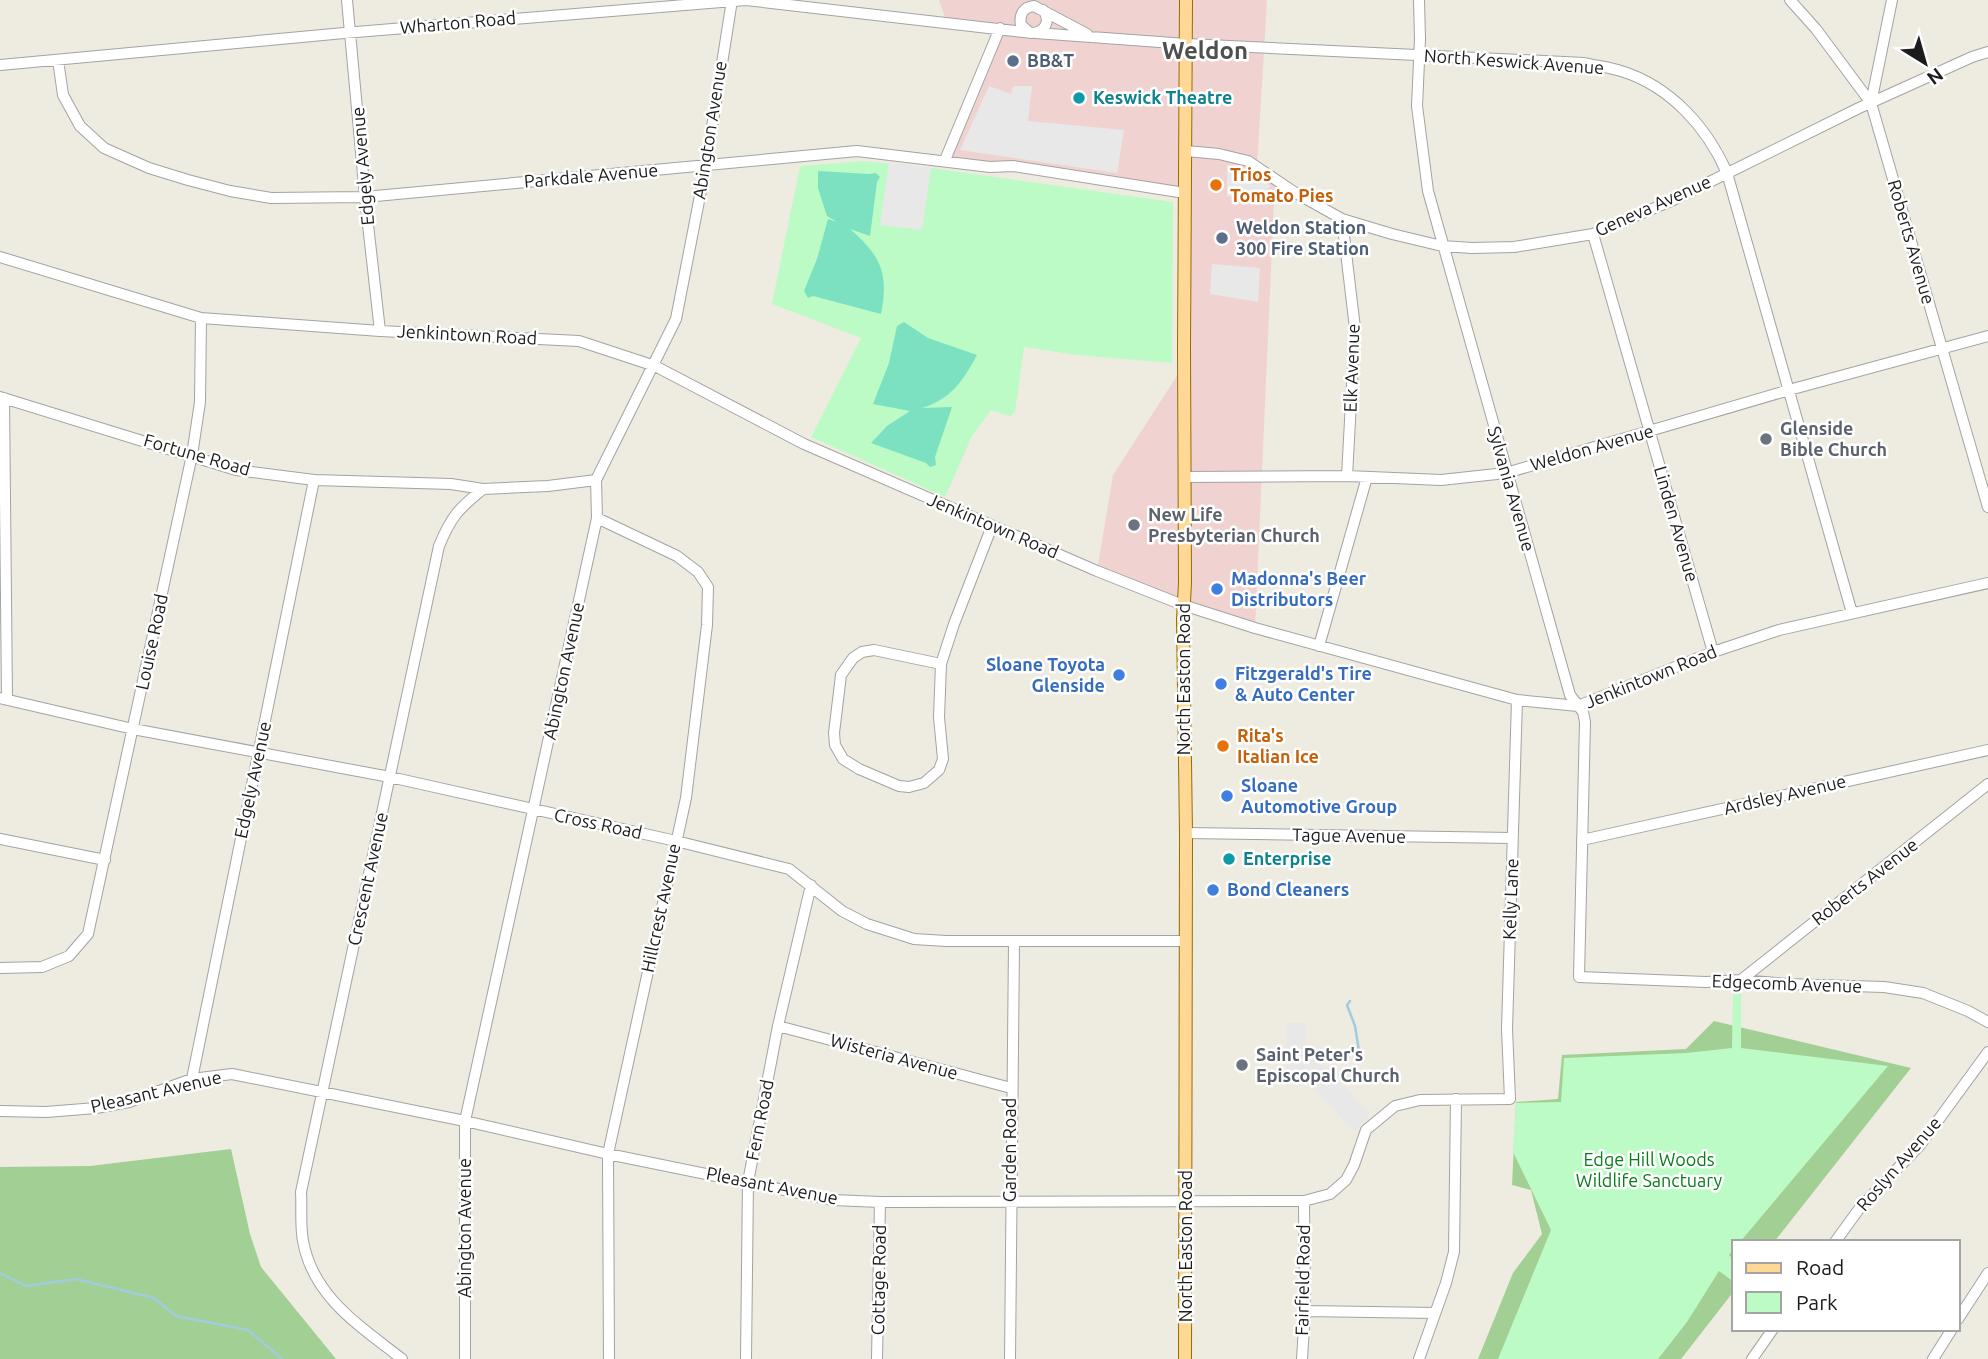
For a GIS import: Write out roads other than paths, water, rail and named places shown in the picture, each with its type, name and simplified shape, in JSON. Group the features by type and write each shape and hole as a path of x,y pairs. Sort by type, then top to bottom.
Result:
{"main road":[{"name":"North Easton Road","path":"1185,1359 1187,1201 1183,605 1186,0"}],"street":[{"name":"Edgely Avenue","path":"347,0 380,331"},
{"name":"Wharton Road","path":"0,65 350,32 746,0 1034,33"},
{"path":"945,160 1000,28 1012,24 1021,15 1028,7 1038,6 1047,16 1046,25 1034,33 1022,27 1021,15 1018,0"},
{"name":"Sylvania Avenue","path":"1419,0 1417,106 1428,191 1570,695 1585,722 1579,977"},
{"name":"Roberts Avenue","path":"1790,0 1816,29 1871,103 1988,507"},
{"path":"1871,103 1892,0"},
{"name":"Abington Avenue","path":"466,1359 465,1121 597,518 596,480 676,319 706,165 732,1"},
{"name":"North Keswick Avenue","path":"1038,6 1071,27 1093,36"},
{"name":"North Keswick Avenue","path":"1034,33 1187,44 1584,63 1621,71 1646,82 1685,110 1702,128 1727,173 1852,612"},
{"name":"Geneva Avenue","path":"1186,151 1219,154 1248,161 1294,192 1342,219 1442,246 1514,247 1594,234 1671,201 1871,103 1988,52"},
{"name":"Parkdale Avenue","path":"58,60 64,95 80,126 104,148 149,168 230,191 271,198 365,197 858,151 990,167 1013,166 1185,193"},
{"name":"Elk Avenue","path":"1342,219 1355,328 1347,476"},
{"name":"Linden Avenue","path":"1594,234 1713,652"},
{"name":"Jenkintown Road","path":"0,257 201,318 380,331 579,341 654,366 804,444 1183,605 1319,646 1517,700 1578,706 1713,652 1779,630 1988,583"},
{"name":"Louise Road","path":"0,968 42,967 69,956 88,934 192,455 200,402 201,318"},
{"name":"Weldon Avenue","path":"1184,477 1347,476 1441,480 1506,473 1789,390 1988,336"},
{"path":"2,397 3,698"},
{"name":"Fortune Road","path":"2,397 236,470 314,480 451,484 483,489"},
{"path":"1319,646 1367,477"},
{"name":"Edgely Avenue","path":"192,1079 314,480"},
{"path":"483,489 548,486 596,480"},
{"name":"Crescent Avenue","path":"402,1359 342,1312 324,1291 311,1269 303,1240 301,1192 439,546 449,522 459,508 483,489"},
{"name":"Hillcrest Avenue","path":"597,518 677,556 698,572 708,587 707,625 686,798 608,1154 609,1359"},
{"path":"941,664 874,650 862,652 853,658 841,675 834,733 835,745 843,759 899,786 909,787 923,783 939,770 943,759 939,717 941,664 992,526"},
{"name":"Cross Road","path":"3,698 133,729 390,777 789,869 842,911 867,923 914,939 946,942 1184,941"},
{"name":"Kelly Lane","path":"1510,1099 1507,1029 1517,700"},
{"name":"Ardsley Avenue","path":"1582,840 1988,750"},
{"name":"Roberts Avenue","path":"1741,980 1988,784"},
{"name":"Tague Avenue","path":"1186,833 1512,838"},
{"path":"0,839 105,860"},
{"name":"Fern Road","path":"746,1359 748,1182 778,1026 811,885"},
{"name":"Garden Road","path":"1010,1359 1014,942"},
{"name":"Edgecomb Avenue","path":"1579,977 1706,982 1741,980 1884,987 1923,993 1988,1022"},
{"name":"Wisteria Avenue","path":"778,1026 1011,1088"},
{"name":"Roslyn Avenue","path":"1836,1240 1859,1209 1920,1145 1988,1052"},
{"name":"Pleasant Avenue","path":"0,1111 46,1112 96,1108 129,1102 192,1079 232,1074 833,1200 1304,1201 1329,1194 1346,1180 1366,1130 1395,1106 1420,1100 1510,1099"},
{"path":"1419,1359 1454,1252 1456,1099"},
{"name":"Fairfield Road","path":"1302,1359 1305,1311 1304,1201"},
{"name":"Cottage Road","path":"877,1359 880,1202"},
{"path":"1960,1316 1988,1273"},
{"path":"1978,1288 1988,1295"},
{"path":"1305,1311 1435,1313"},
{"path":"1752,1359 1772,1331"},
{"path":"1933,1359 1951,1331"}],"waterway":[{"path":"1350,1001 1347,1005 1355,1026 1359,1051"},
{"path":"0,1273 26,1286 76,1279 154,1298 176,1316 248,1330 282,1359"}],"place":[{"name":"BB&T","path":"1013,61"},
{"name":"Keswick Theatre","path":"1079,98"},
{"name":"Trios Tomato Pies","path":"1216,185"},
{"name":"Weldon Station 300 Fire Station","path":"1222,238"},
{"name":"Glenside Bible Church","path":"1766,439"},
{"name":"New Life Presbyterian Church","path":"1134,525"},
{"name":"Madonna's Beer Distributors","path":"1217,589"},
{"name":"Sloane Toyota Glenside","path":"1119,675"},
{"name":"Fitzgerald's Tire & Auto Center","path":"1221,684"},
{"name":"Rita's Italian Ice","path":"1223,746"},
{"name":"Sloane Automotive Group","path":"1227,796"},
{"name":"Enterprise","path":"1229,859"},
{"name":"Bond Cleaners","path":"1213,890"},
{"name":"Saint Peter's Episcopal Church","path":"1242,1065"}],"district":[{"name":"Weldon","path":"1205,51"}],"park label":[{"name":"Edge Hill Woods Wildlife Sanctuary","path":"1649,1170"}]}
